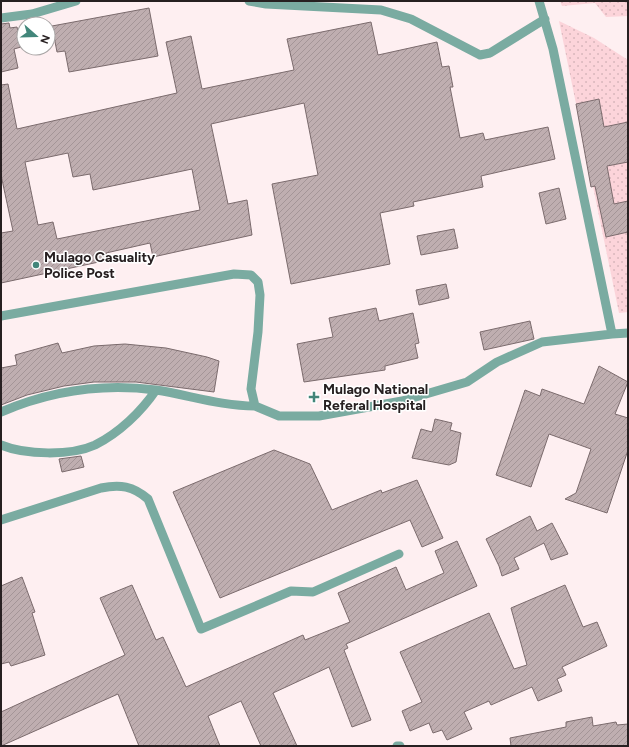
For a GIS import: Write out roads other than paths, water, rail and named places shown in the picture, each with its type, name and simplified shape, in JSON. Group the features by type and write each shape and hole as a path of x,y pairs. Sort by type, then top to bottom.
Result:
{"lane":[{"path":"1,18 32,14 76,1"},
{"path":"249,1 266,4 380,10 411,19 480,55 490,53 545,19"},
{"path":"539,1 554,48 612,334"},
{"path":"1,316 234,274 251,275 258,282 260,295 258,332 251,389 255,406"},
{"path":"1,412 22,403 74,390 112,388 156,390 223,404 255,406 279,416 318,416 402,401 467,382 497,362 542,342 628,333"},
{"path":"1,445 31,452 60,452 93,445 118,430 150,400 156,390"},
{"path":"1,520 101,488 115,485 128,486 140,492 148,499 202,629 291,591 313,592 399,554"}],"place":[{"name":"Mulago Casuality Police Post","path":"36,265"},
{"name":"Mulago National Referal Hospital","path":"314,397"}]}
